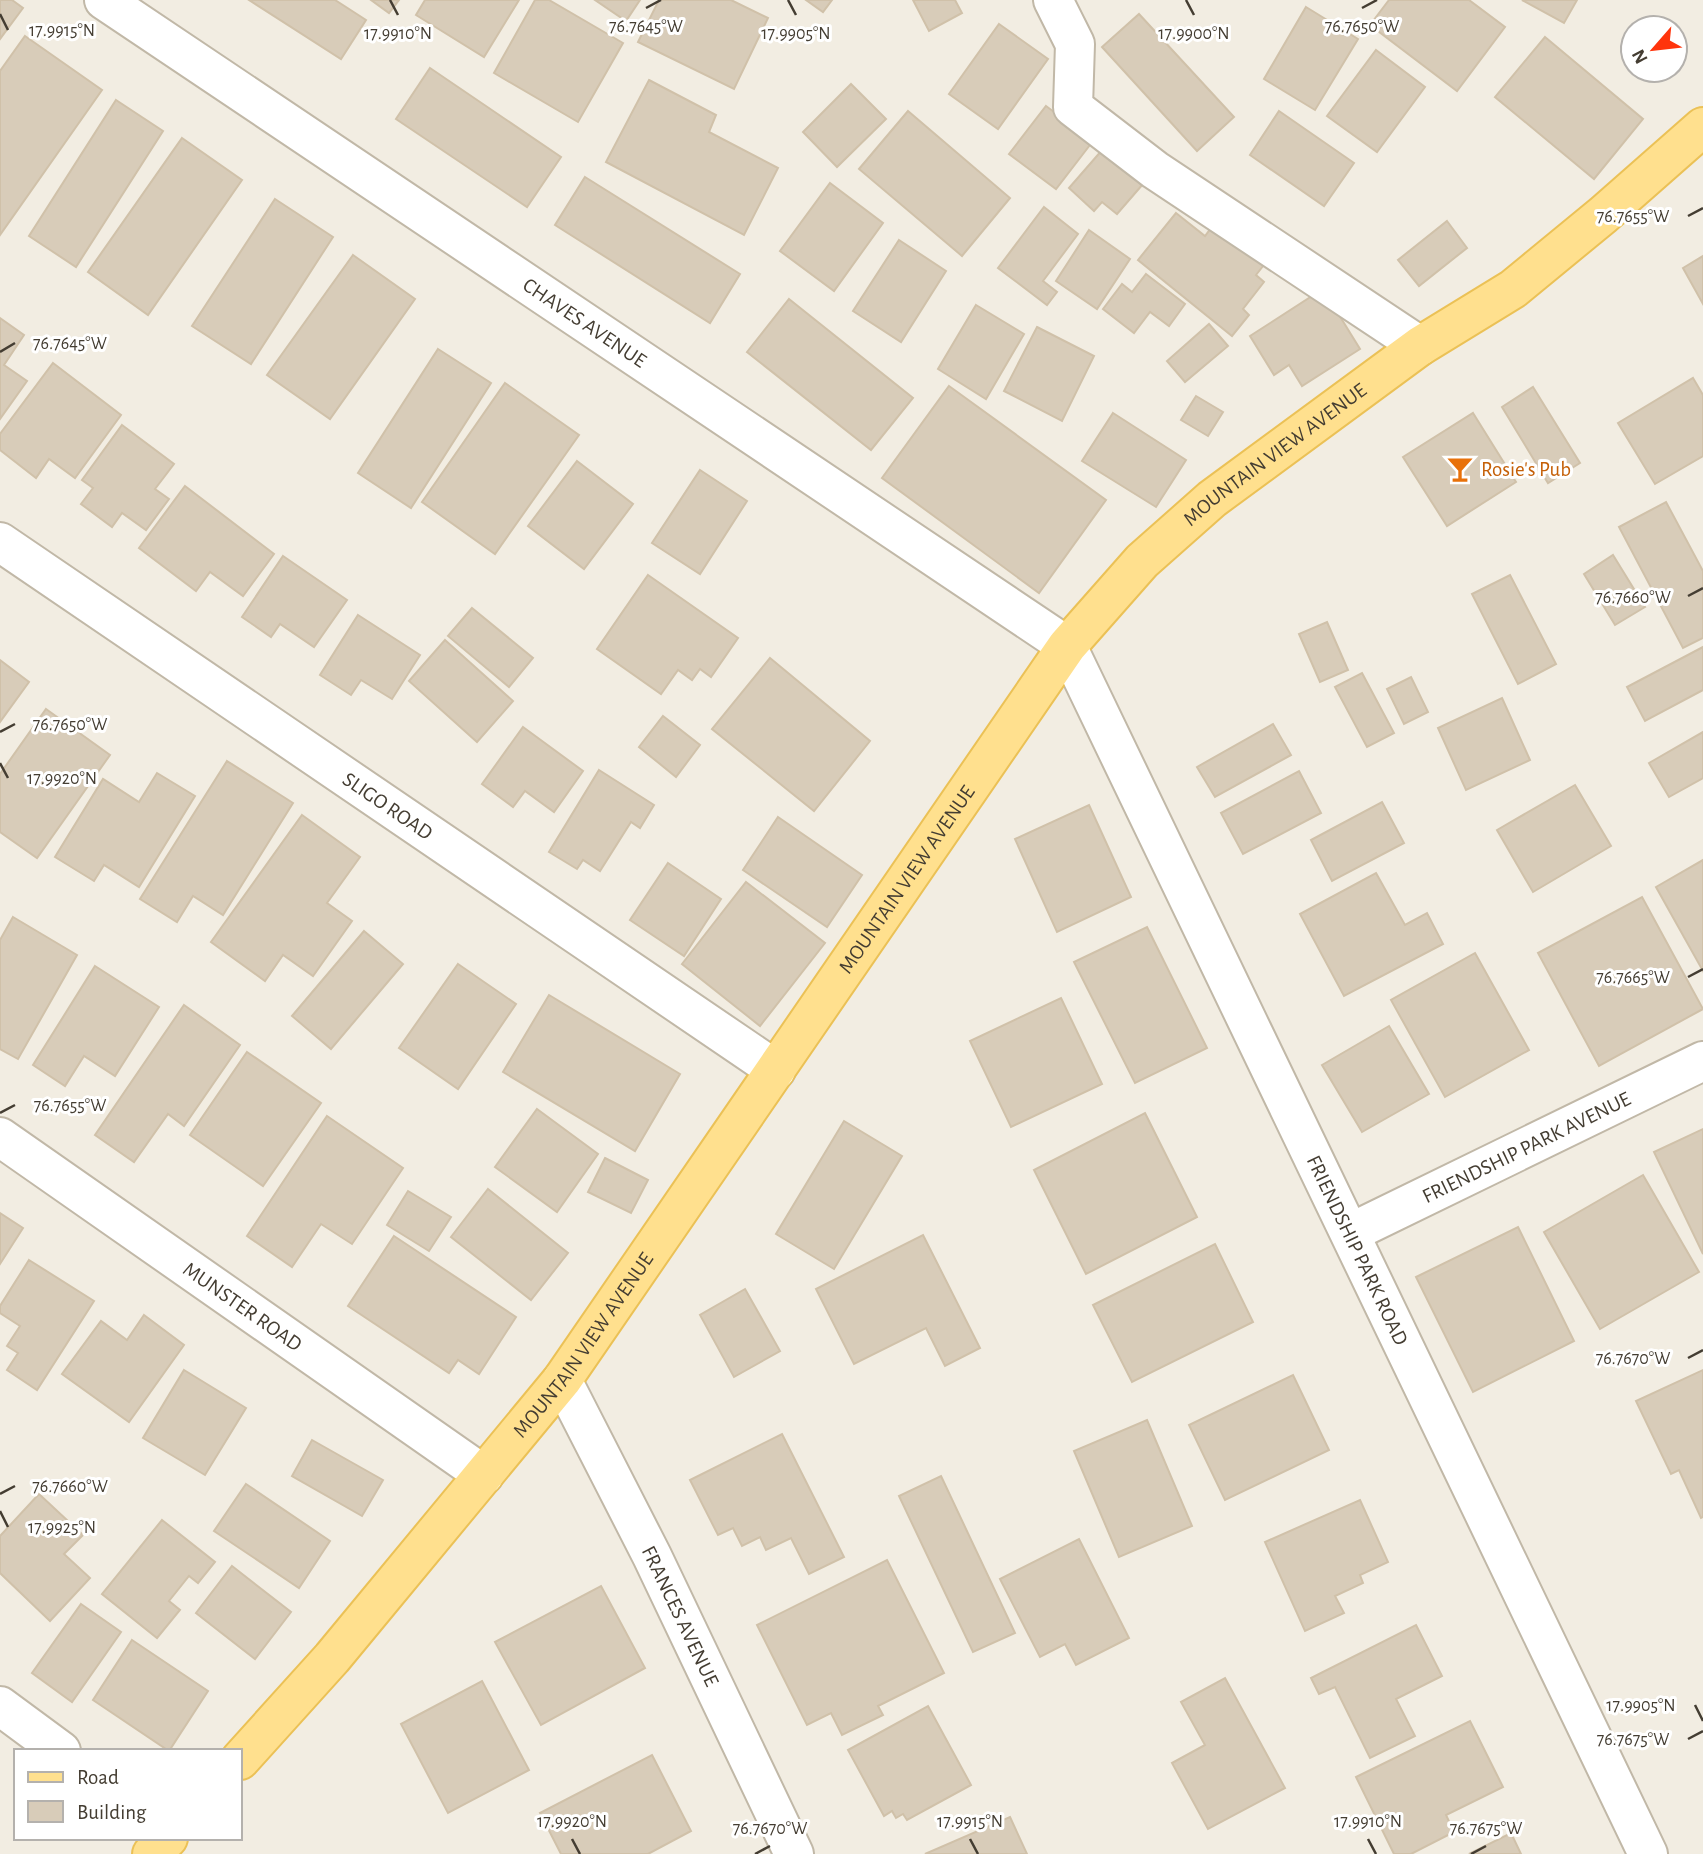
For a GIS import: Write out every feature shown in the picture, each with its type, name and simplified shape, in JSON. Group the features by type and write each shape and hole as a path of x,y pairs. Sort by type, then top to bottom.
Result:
{"main road":[{"name":"MOUNTAIN VIEW AVENUE","path":"242,1758 332,1658 562,1380 1067,646 1142,561 1212,499 1420,346 1513,289 1703,127"},
{"path":"152,1854 166,1840"}],"street":[{"name":"CHAVES AVENUE","path":"104,0 1067,646"},
{"path":"1053,0 1075,44 1073,107 1155,170 1420,346"},
{"name":"SLIGO ROAD","path":"0,542 776,1070"},
{"name":"FRIENDSHIP PARK ROAD","path":"1067,646 1648,1854"},
{"name":"FRIENDSHIP PARK AVENUE","path":"1350,1233 1703,1061"},
{"name":"MUNSTER ROAD","path":"0,1137 484,1475"},
{"name":"FRANCES AVENUE","path":"562,1380 652,1556 794,1854"},
{"path":"0,1706 58,1749"}],"building":[{"path":"0,0 12,0 23,8 0,39"},
{"path":"249,0 335,0 366,20 341,59"},
{"path":"371,0 399,0 389,13"},
{"path":"425,0 519,0 484,57 416,15"},
{"path":"535,0 549,0 623,43 578,122 494,73"},
{"path":"595,0 640,0 626,21"},
{"path":"659,0 731,0 768,18 734,89 638,42"},
{"path":"806,0 832,0 823,12"},
{"path":"913,0 955,0 962,13 929,31"},
{"path":"1389,0 1469,0 1505,27 1457,91 1370,25"},
{"path":"1522,0 1577,0 1564,23"},
{"path":"1306,7 1358,39 1315,110 1264,79"},
{"path":"1139,14 1234,117 1197,151 1102,47"},
{"path":"999,24 1048,59 998,129 949,94"},
{"path":"25,36 102,90 0,235 0,71"},
{"path":"1545,37 1643,119 1594,179 1495,97"},
{"path":"1376,50 1425,87 1377,152 1327,116"},
{"path":"430,68 561,157 527,207 396,119"},
{"path":"649,80 716,115 709,132 778,168 744,235 606,162"},
{"path":"851,84 886,119 837,167 803,132"},
{"path":"116,100 163,131 76,267 29,236"},
{"path":"1046,106 1093,141 1056,189 1009,154"},
{"path":"908,111 1010,198 962,256 859,169"},
{"path":"1279,111 1354,163 1324,206 1250,155"},
{"path":"182,138 242,180 148,315 88,272"},
{"path":"1103,149 1143,184 1117,214 1102,202 1094,211 1069,188"},
{"path":"585,177 740,274 710,323 555,225"},
{"path":"830,183 883,223 834,291 780,251"},
{"path":"275,199 333,237 251,364 192,326"},
{"path":"1044,207 1078,234 1043,281 1057,292 1047,305 998,268"},
{"path":"1176,213 1205,236 1217,220 1267,261 1256,275 1264,282 1243,309 1249,315 1232,336 1138,260"},
{"path":"1447,221 1467,248 1419,286 1398,260"},
{"path":"1089,230 1130,259 1097,309 1056,281"},
{"path":"899,240 946,271 901,342 853,311"},
{"path":"353,255 415,299 330,419 267,375"},
{"path":"1703,256 1703,304 1683,268"},
{"path":"1146,274 1185,304 1169,326 1150,312 1134,333 1103,309 1122,284 1132,292"},
{"path":"1323,289 1360,349 1302,386 1289,365 1274,375 1250,336"},
{"path":"789,299 913,398 871,450 747,352"},
{"path":"976,305 1024,334 986,399 938,369"},
{"path":"0,318 24,335 4,365 27,381 0,419"},
{"path":"1209,324 1228,346 1185,382 1167,361"},
{"path":"1037,327 1094,356 1062,421 1004,391"},
{"path":"438,349 491,383 411,508 358,473"},
{"path":"53,363 121,415 75,478 49,459 36,478 0,450 0,434"},
{"path":"1693,378 1703,395 1703,456 1655,484 1618,423"},
{"path":"505,383 579,435 495,554 422,502"},
{"path":"949,386 1106,500 1039,593 882,478"},
{"path":"1533,387 1580,463 1548,483 1502,407"},
{"path":"1196,396 1223,412 1208,436 1181,420"},
{"path":"1113,413 1186,460 1156,507 1082,461"},
{"name":"Rosie's Pub","path":"1473,413 1516,482 1447,526 1403,457"},
{"path":"122,425 174,464 155,489 169,499 146,530 122,513 112,527 81,504 93,488 82,480"},
{"path":"577,461 633,504 584,569 528,526"},
{"path":"700,470 747,501 700,574 652,543"},
{"path":"185,486 274,554 243,596 210,572 196,591 139,548"},
{"path":"1666,502 1703,571 1703,638 1683,648 1619,527"},
{"path":"1613,555 1645,607 1615,625 1584,574"},
{"path":"283,556 347,600 314,647 280,624 271,637 242,617"},
{"path":"648,575 738,638 711,677 700,669 692,680 678,670 661,694 597,649"},
{"path":"1510,575 1556,664 1518,684 1472,594"},
{"path":"472,608 533,658 509,687 448,636"},
{"path":"358,615 420,655 392,699 361,680 351,695 320,675"},
{"path":"1327,622 1348,670 1320,682 1299,634"},
{"path":"445,640 513,701 477,742 409,681"},
{"path":"1703,647 1703,690 1645,721 1627,687"},
{"path":"770,658 870,741 814,811 712,729"},
{"path":"0,660 29,682 0,722"},
{"path":"1362,673 1394,733 1367,747 1335,687"},
{"path":"1411,677 1428,712 1404,724 1387,689"},
{"path":"1502,698 1530,760 1466,790 1438,728"},
{"path":"46,709 110,755 37,858 0,832 0,774"},
{"path":"663,716 700,745 676,777 639,747"},
{"path":"1273,724 1291,755 1215,797 1197,767"},
{"path":"523,727 583,771 554,812 525,791 513,807 482,784"},
{"path":"1703,732 1703,778 1669,797 1649,763"},
{"path":"227,761 293,803 223,915 193,896 177,922 140,899"},
{"path":"599,770 654,805 640,828 631,822 600,871 583,860 577,869 549,852"},
{"path":"1299,771 1321,813 1243,854 1221,813"},
{"path":"157,773 195,796 139,887 104,865 94,881 55,857 103,779 139,802"},
{"path":"1575,785 1611,846 1533,892 1497,830"},
{"path":"1382,802 1404,843 1332,881 1311,840"},
{"path":"1089,805 1131,897 1057,932 1015,839"},
{"path":"302,815 360,857 327,903 352,921 313,976 283,955 265,981 211,942"},
{"path":"778,817 862,875 827,927 743,870"},
{"path":"1703,860 1703,971 1656,887"},
{"path":"668,863 721,899 684,956 630,920"},
{"path":"1376,873 1405,925 1427,913 1443,944 1344,996 1300,914"},
{"path":"746,882 825,943 760,1026 682,964"},
{"path":"1642,897 1703,1009 1599,1066 1538,953"},
{"path":"13,917 77,955 18,1059 0,1049 0,940"},
{"path":"1147,927 1207,1048 1135,1083 1074,962"},
{"path":"364,931 403,964 331,1049 292,1016"},
{"path":"1475,953 1529,1050 1445,1097 1391,1000"},
{"path":"458,964 516,1004 458,1089 399,1048"},
{"path":"95,966 159,1007 115,1076 84,1056 65,1086 33,1065"},
{"path":"549,995 680,1074 635,1151 503,1072"},
{"path":"1061,998 1102,1084 1011,1127 970,1041"},
{"path":"184,1005 240,1045 184,1126 168,1114 134,1162 95,1135"},
{"path":"1389,1026 1429,1094 1362,1132 1322,1065"},
{"path":"247,1052 321,1103 263,1186 190,1135"},
{"path":"537,1109 598,1154 557,1212 495,1167"},
{"path":"1145,1113 1197,1217 1086,1274 1034,1170"},
{"path":"327,1116 403,1168 352,1244 321,1224 292,1267 247,1236"},
{"path":"844,1121 902,1156 834,1269 776,1234"},
{"path":"1703,1129 1703,1254 1654,1152"},
{"path":"605,1158 648,1180 631,1213 588,1192"},
{"path":"1643,1175 1699,1272 1600,1329 1544,1232"},
{"path":"488,1189 568,1253 531,1300 451,1237"},
{"path":"408,1191 451,1217 429,1251 387,1225"},
{"path":"0,1213 23,1228 0,1264"},
{"path":"1518,1227 1574,1341 1473,1392 1416,1277"},
{"path":"923,1235 980,1348 945,1366 926,1328 854,1364 816,1289"},
{"path":"394,1236 516,1317 479,1374 458,1360 449,1373 348,1306"},
{"path":"1215,1244 1253,1322 1132,1382 1093,1305"},
{"path":"29,1260 94,1301 37,1390 7,1370 18,1353 7,1346 20,1326 0,1313 0,1306"},
{"path":"745,1289 780,1351 734,1377 700,1315"},
{"path":"144,1315 184,1345 129,1422 62,1374 101,1321 127,1340"},
{"path":"184,1370 246,1408 205,1475 143,1438"},
{"path":"1703,1370 1701,1518 1679,1470 1671,1474 1636,1401"},
{"path":"1293,1375 1329,1450 1225,1500 1189,1425"},
{"path":"1147,1420 1192,1526 1119,1557 1074,1451"},
{"path":"782,1434 844,1557 809,1574 791,1538 766,1550 760,1537 742,1546 733,1528 718,1535 690,1480"},
{"path":"312,1440 383,1480 362,1516 292,1476"},
{"path":"941,1476 1015,1633 973,1652 899,1496"},
{"path":"246,1484 330,1541 299,1588 214,1531"},
{"path":"39,1494 83,1535 64,1554 90,1578 50,1621 0,1573 0,1536"},
{"path":"1360,1500 1388,1562 1360,1575 1363,1583 1335,1596 1344,1613 1305,1631 1265,1542"},
{"path":"162,1520 215,1562 198,1583 189,1576 169,1601 180,1610 157,1638 102,1594"},
{"path":"1079,1539 1129,1638 1076,1665 1065,1644 1040,1657 1000,1579"},
{"path":"887,1560 944,1673 878,1706 883,1715 842,1735 831,1713 807,1725 757,1625"},
{"path":"232,1566 291,1612 255,1659 196,1613"},
{"path":"601,1586 645,1668 541,1725 495,1642"},
{"path":"81,1604 121,1632 72,1702 32,1673"},
{"path":"1416,1625 1442,1676 1396,1699 1415,1736 1370,1758 1335,1687 1319,1694 1311,1678"},
{"path":"132,1640 208,1691 170,1749 166,1749 93,1700"},
{"path":"1225,1678 1285,1788 1208,1829 1172,1763 1205,1745 1181,1702"},
{"path":"482,1681 529,1770 448,1813 401,1724"},
{"path":"928,1706 971,1785 907,1820 903,1814 896,1818 892,1811 884,1816 848,1750"},
{"path":"1470,1721 1503,1787 1446,1815 1454,1832 1411,1854 1394,1854 1356,1777"},
{"path":"652,1755 691,1831 648,1854 561,1854 540,1813"},
{"path":"1010,1817 1027,1854 925,1854"},
{"path":"1511,1833 1521,1854 1469,1854"}],"place":[{"name":"Rosie's Pub","path":"1460,469"}]}
